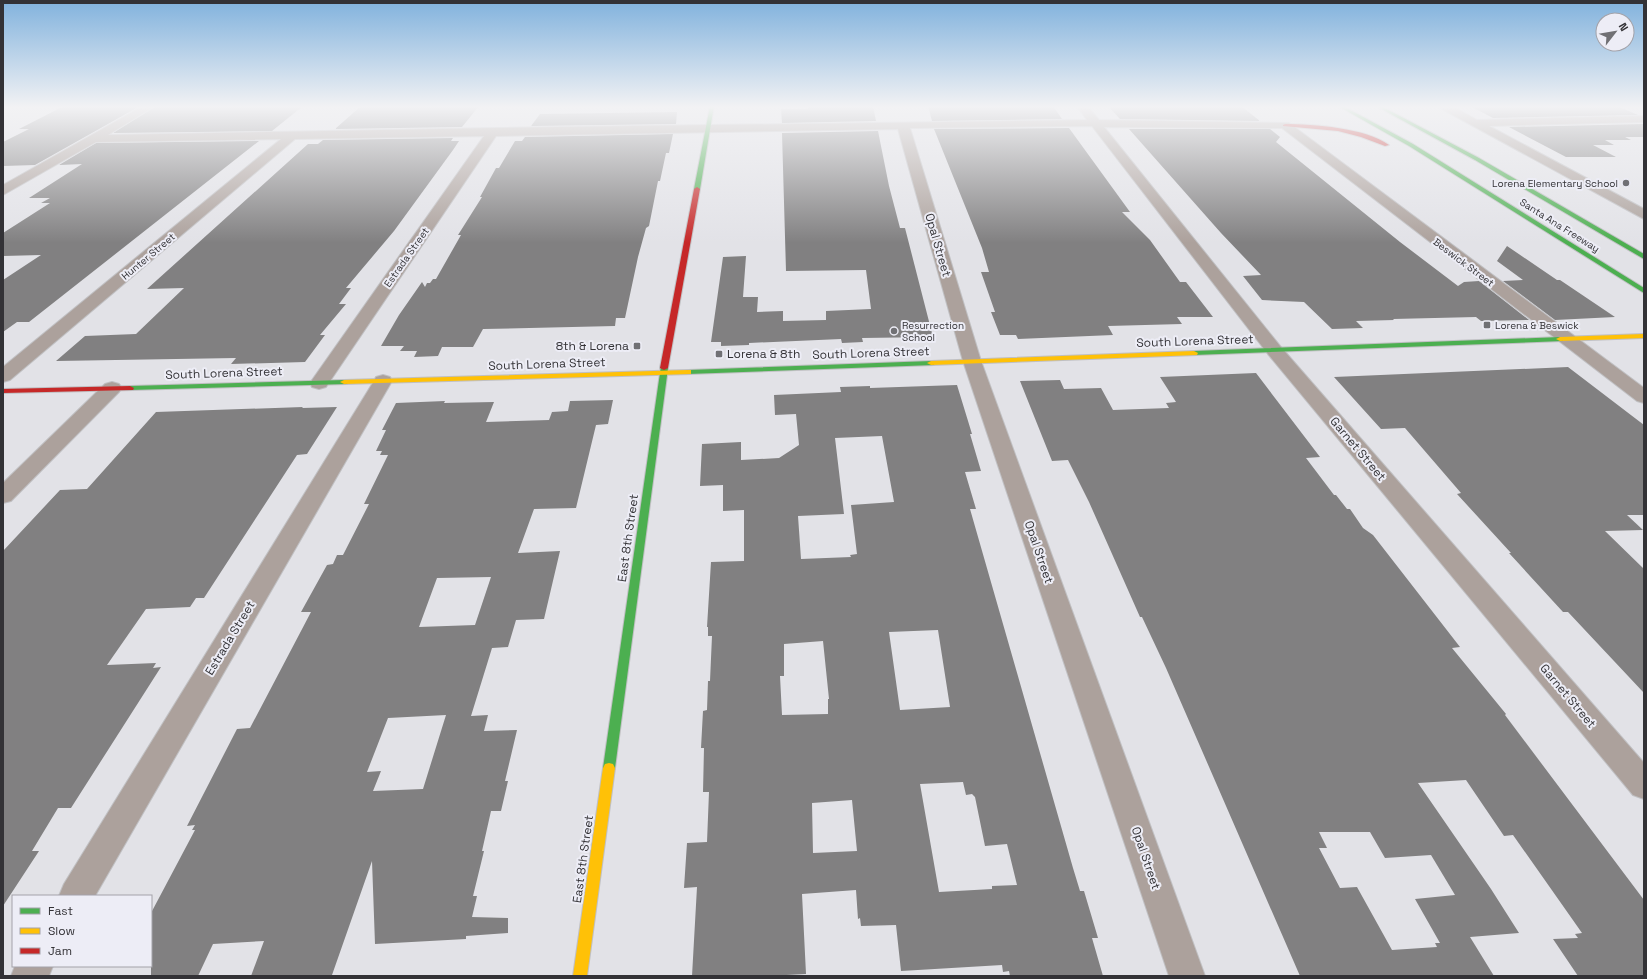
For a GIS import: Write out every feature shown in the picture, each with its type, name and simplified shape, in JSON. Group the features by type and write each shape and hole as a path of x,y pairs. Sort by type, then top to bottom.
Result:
{"main road":[{"name":"East 8th Street","path":"580,976 663,373 703,152"},
{"name":"Santa Ana Freeway","path":"1422,152 1644,291"},
{"name":"Santa Ana Freeway","path":"1463,152 1644,257"},
{"path":"1477,159 1478,152"},
{"path":"1416,159 1499,200"},
{"name":"South Lorena Street","path":"3,392 663,373 1644,336"}],"street":[{"path":"3,191 68,152"},
{"name":"Hunter Street","path":"3,376 273,152"},
{"name":"Estrada Street","path":"319,382 479,152"},
{"name":"Opal Street","path":"911,152 972,361 1187,976"},
{"name":"Garnet Street","path":"1118,152 1274,350 1644,785"},
{"name":"Beswick Street","path":"1320,152 1644,398"},
{"path":"1528,152 1644,215"},
{"name":"Estrada Street","path":"77,895 383,381"},
{"path":"3,496 112,388"},
{"path":"29,976 34,967"}],"building":[{"path":"3,152 59,152 35,165 3,166"},
{"path":"81,152 245,152 29,322 17,322 3,332 3,280 41,255 3,256 3,233 50,203 41,203 50,198 29,198 82,164 59,165"},
{"path":"299,152 452,152 394,231 346,288 351,288 339,304 346,304 320,335 325,335 305,362 231,364 236,358 56,361 85,336 136,334 184,288 147,289"},
{"path":"509,152 669,152 666,153 660,181 658,181 649,226 646,228 638,257 625,318 616,318 615,326 483,329 473,347 442,347 438,356 414,357 417,351 400,351 404,346 381,346 399,315 422,282 425,287 427,283 430,283 433,279 436,279 461,235 458,235 482,197 480,197 496,168 499,168"},
{"path":"783,152 882,152 900,228 905,228 933,337 862,338 863,342 842,343 841,339 749,343 749,345 721,346 721,342 711,342 723,257 746,256 743,297 758,297 757,312 783,311 783,321 826,320 826,311 871,309 866,270 786,271"},
{"path":"943,152 1086,152 1130,212 1122,212 1150,240 1180,282 1186,282 1213,317 1177,317 1182,324 1108,326 1113,335 1018,339 1016,335 1000,335 991,312 995,312 981,272 989,272 982,248"},
{"path":"1149,152 1288,152 1400,242 1458,286 1464,282 1479,281 1529,320 1481,321 1476,317 1393,319 1394,320 1356,321 1363,328 1332,329 1304,302 1262,300 1243,276 1261,275 1221,233"},
{"path":"1556,152 1606,152 1616,157 1566,157"},
{"path":"1507,246 1615,317 1555,320 1503,281 1523,280 1497,261"},
{"path":"1568,367 1644,425 1644,515 1627,515 1643,530 1605,531 1644,569 1644,693 1568,612 1563,612 1509,553 1511,553 1457,494 1461,493 1405,428 1381,429 1334,377"},
{"path":"1256,373 1320,457 1306,458 1334,495 1336,495 1347,509 1350,509 1363,528 1373,535 1460,647 1452,648 1506,714 1505,715 1644,900 1644,976 1578,976 1553,939 1578,938 1575,934 1582,933 1513,835 1504,836 1466,780 1418,783 1491,889 1519,933 1470,937 1494,976 1300,976 1166,668 1142,617 1140,617 1089,502 1068,460 1052,461 1020,381 1060,380 1064,389 1101,388 1113,410 1169,408 1166,403 1176,402 1160,377","holes":["1319,832 1370,832 1385,858 1431,855 1455,895 1415,899 1440,943 1435,943 1437,947 1392,950 1357,887 1340,888 1319,848 1327,848"]},
{"path":"957,385 972,434 970,434 981,471 965,472 976,509 970,509 1073,868 1080,891 1084,891 1098,938 1092,938 1103,976 1010,976 1009,971 1003,972 1002,965 901,971 896,925 861,926 860,918 858,919 856,890 802,894 806,974 767,976 692,976 697,887 684,888 687,843 707,842 709,792 703,792 704,748 701,748 703,711 707,710 708,681 710,681 712,636 708,636 707,627 711,562 744,561 744,510 723,511 723,485 700,486 702,444 741,442 741,460 779,458 799,445 796,414 775,415 774,395 841,392 840,387 870,386 870,388","holes":["882,436 894,502 851,505 857,554 850,555 851,557 801,559 798,516 844,514 835,438","938,630 950,707 900,710 889,632","823,641 829,699 828,714 782,715 780,676 784,676 784,644","963,782 966,795 972,794 975,797 985,846 1007,844 1017,885 992,886 992,889 939,892 920,784","852,800 857,851 813,853 812,803"]},
{"path":"613,400 608,424 596,425 576,508 534,509 518,553 560,551 544,619 516,620 508,647 492,648 471,716 488,715 484,731 517,730 505,781 508,781 501,811 491,811 482,851 484,851 473,896 477,896 472,917 508,918 508,933 466,936 466,939 375,944 372,861 332,975 251,976 264,941 213,944 198,976 151,976 152,911 195,830 192,830 195,825 187,826 237,729 250,728 311,612 301,612 327,565 333,564 337,555 343,555 369,504 364,504 388,455 380,455 382,451 376,451 386,430 382,430 396,403 445,401 444,403 494,402 486,422 549,420 552,412 568,411 570,401","holes":["491,577 475,625 419,627 437,578","446,715 423,789 373,791 381,771 367,772 388,718"]},
{"path":"303,407 302,408 337,407 307,454 297,455 204,598 196,598 190,607 146,609 107,665 156,663 153,668 161,667 71,808 58,808 32,851 39,851 3,906 3,551 60,490 87,489 156,412"}],"traffic: fast":[{"path":"697,189 704,152"},
{"path":"1422,152 1644,291"},
{"path":"1463,152 1644,257"},
{"path":"1194,353 1560,339"},
{"path":"688,372 931,363"},
{"path":"609,768 664,368"},
{"path":"130,388 344,382"}],"traffic: slow":[{"path":"1560,339 1644,336"},
{"path":"931,363 1194,353"},
{"path":"344,382 688,372"},
{"path":"580,976 609,768"}],"traffic: jam":[{"path":"664,368 697,189"},
{"path":"3,391 130,388"}],"place":[{"name":"Lorena Elementary School","path":"1626,183"},
{"name":"Lorena & Beswick","path":"1487,325"},
{"name":"Resurrection School","path":"894,331"},
{"name":"8th & Lorena","path":"637,346"},
{"name":"Lorena & 8th","path":"719,354"}]}
